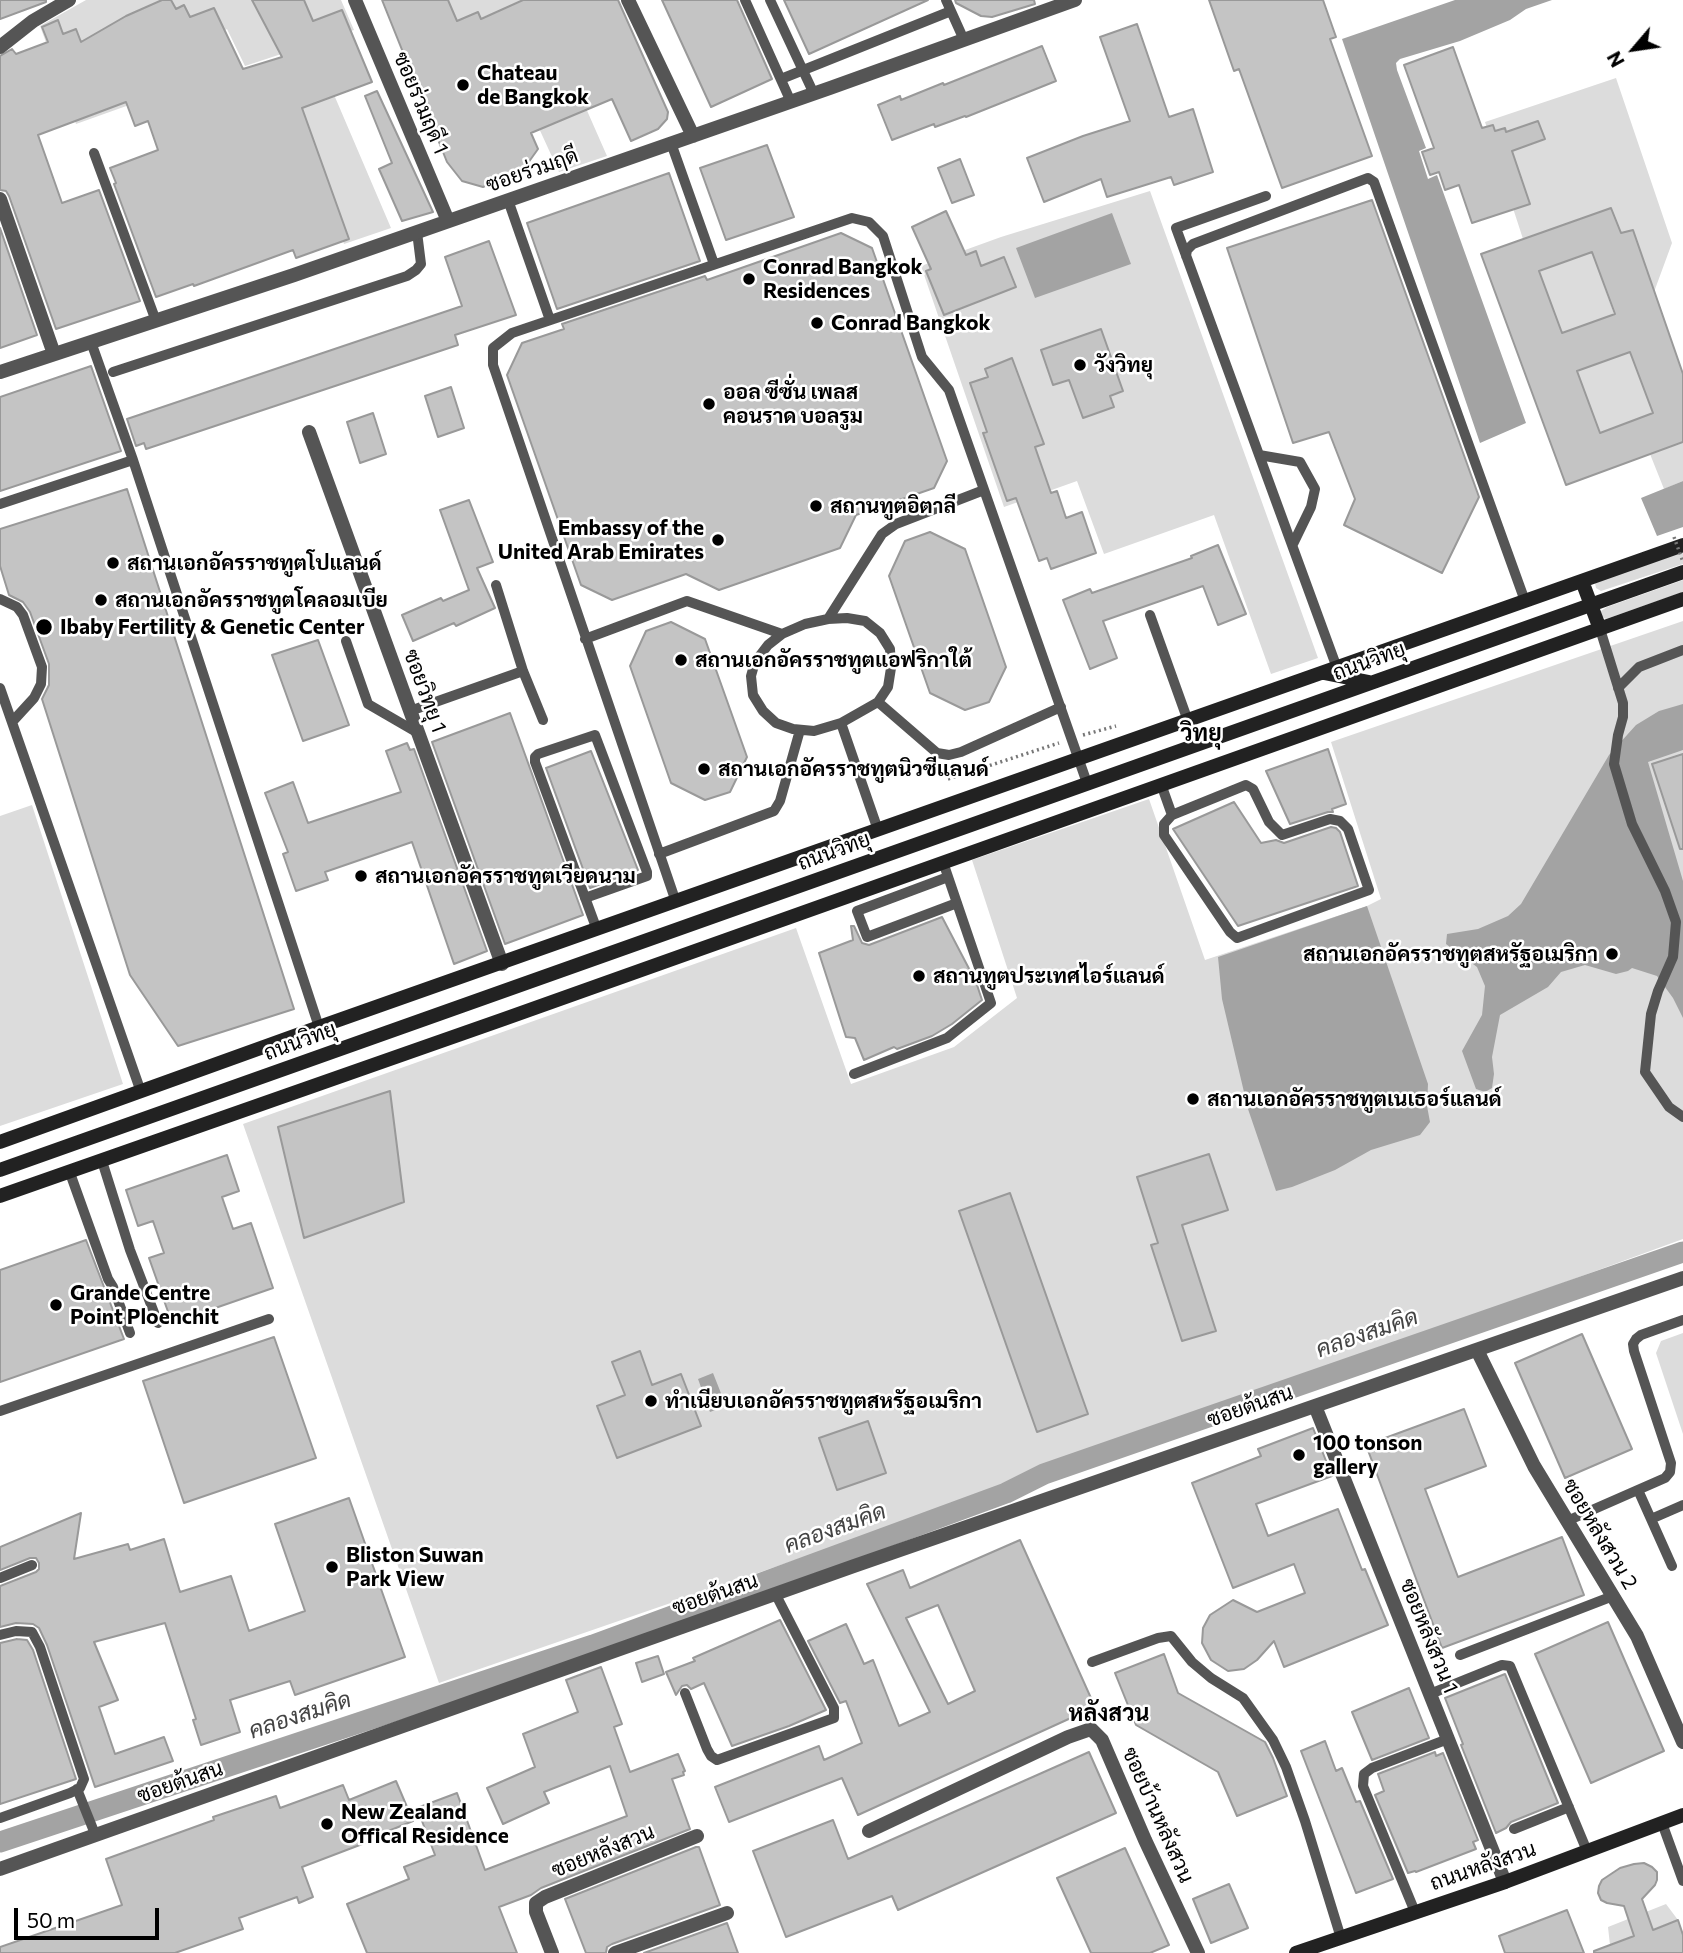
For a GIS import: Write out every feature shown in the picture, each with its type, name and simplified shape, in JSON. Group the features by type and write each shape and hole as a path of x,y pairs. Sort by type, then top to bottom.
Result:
{"main road":[{"name":"ถนนวิทยุ","path":"0,1142 318,1027 1582,581 1678,541"},
{"name":"ถนนวิทยุ","path":"0,1170 1683,572"},
{"path":"1582,581 1600,629"},
{"path":"0,1196 946,870 1161,784 1683,599"},
{"path":"1330,670 1370,682"},
{"path":"1030,776 1039,800"},
{"name":"ถนนหลังสวน","path":"1296,1953 1505,1882 1683,1815"}],"street":[{"path":"0,47 42,15 69,0"},
{"name":"ซอยร่วมฤดี 1","path":"355,0 448,222"},
{"path":"628,0 693,136"},
{"name":"ซอยร่วมฤดี","path":"0,372 448,222 1075,0"},
{"path":"0,199 54,355"},
{"name":"ซอยวิทยุ 1","path":"309,432 502,964"},
{"name":"ซอยต้นสน","path":"0,1869 854,1566 1683,1278"},
{"name":"ซอยหลังสวน 2","path":"1477,1350 1534,1465 1637,1636 1683,1742"},
{"name":"ซอยหลังสวน 1","path":"1315,1406 1505,1882"},
{"name":"ซอยบ้านหลังสวน","path":"869,1831 1068,1737 1091,1729 1102,1740 1198,1953"},
{"name":"ซอยหลังสวน","path":"552,1953 536,1912 536,1903 696,1836"},
{"path":"615,1953 727,1913"}],"lane":[{"path":"745,0 791,102"},
{"path":"770,0 814,93"},
{"path":"781,79 948,5 964,40"},
{"path":"671,143 714,264"},
{"path":"94,153 156,321"},
{"path":"1186,256 1187,250 1193,244 1368,178 1374,182 1525,601"},
{"path":"1266,196 1176,228 1293,544 1330,670"},
{"path":"508,200 550,320"},
{"path":"676,902 493,365 493,348 512,333 852,218 869,222 883,236 922,357 949,390 1087,783"},
{"path":"113,372 407,276 421,264 417,232"},
{"path":"91,342 133,460 318,1027"},
{"path":"1259,455 1300,462 1315,489 1311,507 1293,544"},
{"path":"0,504 133,460"},
{"path":"828,619 882,534 896,524 984,490"},
{"path":"496,585 523,671 543,720"},
{"path":"0,599 17,607 23,615 42,667 41,684 34,698 12,722"},
{"path":"585,639 687,601 782,634"},
{"path":"1150,615 1188,721"},
{"path":"828,619 865,621 880,633 890,649 888,687 878,702 841,723 814,730 793,729 776,723 763,711 753,695 751,676 755,662 768,645 782,634 805,624 828,619"},
{"path":"1600,629 1623,703 1615,764 1632,824 1665,891 1676,922 1673,957 1651,1013 1645,1072 1669,1107 1683,1117"},
{"path":"346,642 368,704 418,733"},
{"path":"1618,688 1639,667 1683,650"},
{"path":"410,711 523,671"},
{"path":"0,688 141,1092"},
{"path":"878,702 937,753 948,755 961,752 1061,707"},
{"path":"841,723 878,831"},
{"path":"659,854 774,811 780,801 800,730"},
{"path":"585,898 648,876 596,735 538,754 535,762 585,898 597,930"},
{"path":"1161,784 1172,815"},
{"path":"1247,785 1254,789 1269,822 1282,835 1329,819 1340,821 1348,829 1369,890 1237,938 1230,932 1164,835 1164,824 1172,815 1247,785"},
{"path":"854,1074 947,1038 991,1003 946,870 857,911 867,937 957,903"},
{"path":"102,1161 130,1251 158,1323"},
{"path":"72,1172 113,1277 113,1287 130,1333"},
{"path":"0,1411 269,1319"},
{"path":"1567,1521 1665,1478 1670,1472 1671,1464 1633,1352 1633,1344 1641,1335 1683,1320"},
{"path":"1638,1490 1672,1566"},
{"path":"1651,1519 1683,1505"},
{"path":"0,1578 32,1565"},
{"path":"685,1693 707,1749 717,1760 834,1718 834,1708 776,1595"},
{"path":"1460,1655 1613,1596"},
{"path":"0,1635 16,1631 32,1632 40,1647 85,1779 77,1790 0,1818"},
{"path":"1092,1662 1158,1638 1171,1636 1192,1662 1211,1678 1243,1698 1273,1740 1286,1767 1341,1938"},
{"path":"1430,1694 1502,1665 1510,1666 1587,1851"},
{"path":"1415,1913 1363,1786 1364,1774 1372,1768 1448,1739"},
{"path":"77,1790 95,1834"},
{"path":"1514,1829 1569,1807"},
{"path":"1662,1823 1683,1881"}],"path":[{"path":"1678,541 1683,562"}],"shaded area":[{"path":"86,0 341,0 354,30 245,66 227,29 142,76 146,99 76,124 40,26"},
{"path":"443,0 560,0 493,24 488,15 456,28"},
{"path":"1455,0 1552,0 1526,9 1510,20 1460,41 1400,59 1396,63 1426,148 1419,151 1428,179 1437,175 1526,423 1480,443 1342,39"},
{"path":"1616,78 1672,243 1654,292 1633,230 1621,233 1611,208 1523,239 1485,122"},
{"path":"332,90 391,228 344,244 297,103"},
{"path":"585,106 607,156 559,172 537,124"},
{"path":"1150,191 1318,658 1271,674 1214,515 1104,554 1077,481 1004,507 921,266 1001,237"},
{"path":"1112,213 1131,264 1035,298 1016,248"},
{"path":"1592,252 1614,314 1562,333 1539,271"},
{"path":"1630,352 1653,413 1600,433 1577,371"},
{"path":"1683,442 1683,481 1664,489 1650,454"},
{"path":"1683,481 1683,527 1657,536 1641,498"},
{"path":"1683,551 1683,564 1601,591 1596,588 1595,583"},
{"path":"1683,580 1683,592 1606,619 1602,617 1601,611 1607,607"},
{"path":"1683,621 1683,1239 998,1490 439,1683 243,1124 796,928 851,1084 954,1047 1017,998 972,860 1149,799 1205,960 1367,906 1381,899 1331,742"},
{"path":"1683,704 1683,750 1648,762 1683,881 1683,1018 1657,976 1632,968 1616,974 1585,965 1561,972 1548,987 1500,1015 1492,1057 1492,1088 1485,1092 1476,1089 1462,1051 1482,1015 1485,986 1477,967 1446,944 1447,934 1478,929 1508,916 1521,904 1609,755 1636,725 1659,711"},
{"path":"32,805 123,1084 0,1126 0,816"},
{"path":"1367,906 1428,1084 1427,1106 1430,1122 1420,1135 1371,1150 1335,1170 1276,1191 1248,1109 1222,999 1218,957"},
{"path":"1683,1333 1683,1434 1656,1353 1661,1341"},
{"path":"713,1373 726,1406 710,1412 698,1379"},
{"path":"1666,1904 1678,1920 1610,1945 1608,1927"}],"building":[{"path":"0,0 46,0 46,2 0,19"},
{"path":"162,0 171,0 176,9 184,5 190,17 214,8 243,69 282,57 252,0 304,0 313,21 342,10 372,82 302,108 349,239 296,258 293,250 156,297 110,168 158,150 148,121 135,126 126,102 38,135 62,203 99,190 140,301 56,329 9,196 6,191 0,190 0,56 12,49 16,54 48,42 42,27 58,20 63,34 76,29 81,42 126,16"},
{"path":"382,0 448,0 457,21 478,12 481,19 523,0 618,0 668,112 667,119 658,129 631,141 612,99 531,133 538,149 518,171 483,187 462,181 447,162"},
{"path":"662,0 737,0 772,79 711,107"},
{"path":"784,0 928,0 809,54"},
{"path":"955,0 1034,0 1035,4 992,17 981,16"},
{"path":"1209,0 1323,0 1336,37 1330,39 1372,156 1282,188 1239,69 1234,71"},
{"path":"1137,24 1169,117 1193,109 1213,172 1174,185 1171,177 1107,197 1101,179 1044,202 1027,158 1130,121 1100,37"},
{"path":"1042,46 1056,81 966,117 935,127 934,124 892,140 878,105 900,96 901,100 943,83 944,85"},
{"path":"1453,47 1482,128 1493,125 1495,131 1505,128 1506,132 1538,121 1545,139 1512,151 1530,204 1472,223 1459,185 1445,190 1439,172 1430,175 1422,152 1434,148 1404,65"},
{"path":"377,91 433,212 402,221 379,169 392,163 365,96"},
{"path":"767,145 794,217 726,240 700,168"},
{"path":"960,159 974,195 952,203 938,168"},
{"path":"669,173 700,261 557,309 527,223"},
{"path":"1372,200 1479,497 1442,573 1344,525 1355,499 1329,432 1293,443 1227,248"},
{"path":"1611,208 1621,233 1633,230 1683,374 1683,442 1566,485 1481,254","holes":["1592,252 1615,314 1562,333 1539,271","1630,352 1653,413 1600,433 1577,371"]},
{"path":"946,211 966,255 976,251 981,266 1004,257 1016,287 944,315 926,271 931,269 912,227"},
{"path":"0,228 37,335 0,348"},
{"path":"841,233 872,248 947,461 934,488 856,515 840,548 719,590 686,574 612,600 581,585 507,375 522,343 564,329 562,324 705,276 707,280"},
{"path":"489,241 516,315 455,335 458,345 146,449 144,443 136,446 127,419 462,306 445,257"},
{"name":"วังวิทยุ","path":"1101,329 1123,391 1110,396 1114,407 1083,418 1069,380 1053,385 1041,350"},
{"path":"1012,358 1044,444 1035,447 1051,493 1057,491 1066,518 1082,512 1096,553 1051,569 1047,558 1039,561 1016,498 1007,501 983,433 987,432 970,383 988,377 985,369"},
{"path":"91,366 121,451 0,491 0,397"},
{"path":"451,387 464,428 438,437 425,396"},
{"path":"373,413 386,454 360,463 347,422"},
{"path":"127,489 294,1009 178,1046 130,975 42,699 49,685 49,664 30,612 23,602 9,595 0,566 0,529"},
{"path":"469,500 493,562 477,568 495,608 456,626 454,623 413,641 402,615 441,598 443,601 469,590 440,510"},
{"path":"930,532 965,549 1006,667 989,702 965,710 930,693 889,576 905,541"},
{"path":"1218,545 1246,614 1218,625 1203,586 1103,621 1117,658 1090,669 1063,600 1090,589 1092,593 1192,558 1191,556"},
{"path":"671,622 705,639 747,757 730,792 705,800 671,783 630,666 646,631"},
{"path":"318,640 349,725 303,741 272,655"},
{"path":"510,713 583,915 505,944 432,742"},
{"path":"407,743 410,750 414,749 487,951 454,964 412,842 325,872 328,880 296,891 283,854 288,852 265,793 293,782 308,823 401,792 386,751"},
{"path":"1328,749 1346,804 1332,809 1333,812 1290,824 1266,771"},
{"path":"591,751 638,870 590,888 546,768"},
{"path":"1683,754 1683,849 1680,849 1652,764"},
{"path":"1234,802 1261,843 1276,840 1284,843 1331,827 1336,828 1340,832 1358,886 1238,926 1173,829"},
{"path":"942,917 976,982 982,1000 932,1036 897,1049 894,1047 864,1060 855,1038 846,1037 819,953 853,940 851,926 854,926 862,943 869,945"},
{"path":"390,1091 404,1202 304,1238 278,1127"},
{"path":"1209,1154 1228,1210 1182,1225 1216,1331 1182,1341 1151,1245 1158,1243 1137,1177"},
{"path":"227,1155 239,1191 222,1197 233,1229 251,1223 273,1288 172,1323 149,1258 164,1253 153,1221 138,1226 126,1190"},
{"path":"1010,1193 1088,1414 1037,1432 959,1211"},
{"name":"Grande Centre Point Ploenchit","path":"86,1240 124,1339 0,1382 0,1270"},
{"path":"1582,1334 1632,1449 1565,1478 1515,1363"},
{"path":"274,1337 316,1458 184,1503 143,1381"},
{"name":"ทำเนียบเอกอัครราชทูตสหรัฐอเมริกา","path":"640,1351 652,1385 681,1374 701,1426 617,1458 597,1406 625,1395 612,1362"},
{"path":"1464,1409 1486,1466 1425,1489 1458,1577 1562,1537 1584,1595 1442,1648 1366,1445"},
{"path":"868,1421 886,1473 837,1490 819,1438"},
{"path":"1313,1428 1332,1476 1256,1504 1268,1536 1338,1509 1362,1570 1365,1569 1388,1625 1284,1667 1274,1641 1257,1660 1244,1669 1228,1671 1211,1660 1202,1643 1203,1628 1210,1615 1233,1600 1257,1612 1305,1593 1294,1564 1233,1588 1192,1483 1261,1456 1258,1449"},
{"path":"349,1498 405,1657 295,1695 290,1681 230,1700 240,1732 201,1745 193,1720 196,1719 165,1623 94,1642 118,1700 99,1707 115,1754 164,1737 173,1761 95,1787 39,1628 33,1624 16,1623 0,1627 0,1586 36,1572 39,1563 36,1558 30,1558 0,1570 0,1547 81,1513 74,1559 128,1544 130,1550 164,1539 180,1592 231,1576 249,1631 305,1611 275,1524"},
{"path":"1020,1540 1095,1707 858,1815 842,1778 729,1822 715,1787 819,1746 824,1760 862,1743 846,1701 840,1703 808,1641 846,1624 864,1664 873,1660 899,1726 930,1712 867,1584 903,1570 910,1588","holes":["938,1605 975,1691 948,1704 906,1618"]},
{"path":"780,1620 826,1710 732,1746 704,1683 691,1689 687,1685 682,1686 676,1695 666,1672"},
{"path":"1608,1622 1664,1751 1591,1783 1535,1654"},
{"path":"27,1640 33,1650 76,1779 0,1804 0,1643"},
{"path":"1164,1654 1178,1693 1265,1742 1287,1796 1237,1816 1218,1772 1136,1725 1115,1673"},
{"path":"658,1656 664,1674 642,1682 636,1663"},
{"path":"601,1667 622,1724 614,1727 630,1772 678,1754 685,1771 684,1775 672,1779 690,1829 499,1907 517,1953 367,1953 347,1904 409,1879 404,1867 435,1855 417,1808 457,1793 485,1870 627,1816 610,1766 544,1792 549,1803 503,1824 487,1788 535,1767 523,1734 578,1712 566,1680"},
{"path":"1505,1674 1558,1803 1511,1822 1496,1833 1445,1698"},
{"path":"1409,1688 1429,1738 1372,1760 1352,1712"},
{"path":"1325,1741 1336,1771 1342,1768 1356,1802 1360,1801 1393,1879 1356,1893 1301,1751"},
{"path":"1089,1752 1116,1813 898,1910 892,1896 786,1937 753,1851 833,1820 848,1859"},
{"path":"1435,1752 1436,1756 1443,1753 1478,1840 1473,1842 1476,1849 1408,1873 1375,1795 1384,1791 1378,1774"},
{"path":"396,1781 413,1821 302,1867 313,1897 299,1903 297,1897 239,1918 243,1929 175,1953 0,1953 0,1947 122,1905 106,1859 214,1820 213,1817 276,1796 280,1808 343,1785 349,1800"},
{"path":"699,1847 720,1905 612,1944 607,1947 606,1953 586,1953 565,1899"},
{"path":"1125,1848 1169,1945 1150,1953 1091,1953 1057,1878"},
{"path":"1644,1863 1657,1872 1655,1885 1642,1899 1653,1930 1678,1920 1683,1935 1683,1953 1594,1953 1634,1936 1624,1906 1601,1900 1598,1893 1602,1880 1620,1868"},
{"path":"1229,1884 1248,1928 1211,1943 1193,1899"},
{"path":"1567,1910 1584,1953 1505,1953 1499,1936"},
{"path":"727,1923 738,1953 644,1953"}],"waterway":[{"name":"คลองสมคิด","path":"0,1842 593,1645 1006,1493 1044,1474 1683,1252"}],"place":[{"name":"Chateau de Bangkok","path":"463,85"},
{"name":"Conrad Bangkok Residences","path":"749,279"},
{"name":"Conrad Bangkok","path":"817,323"},
{"name":"วังวิทยุ","path":"1080,365"},
{"name":"ออล ซีซั่น เพลส คอนราด บอลรูม","path":"709,404"},
{"name":"สถานทูตอิตาลี","path":"816,506"},
{"name":"Embassy of the United Arab Emirates","path":"718,540"},
{"name":"สถานเอกอัครราชทูตโปแลนด์","path":"113,563"},
{"name":"สถานเอกอัครราชทูตโคลอมเบีย","path":"101,600"},
{"name":"Ibaby Fertility & Genetic Center","path":"44,627"},
{"name":"สถานเอกอัครราชทูตแอฟริกาใต้","path":"681,660"},
{"name":"สถานเอกอัครราชทูตนิวซีแลนด์","path":"704,769"},
{"name":"สถานเอกอัครราชทูตเวียดนาม","path":"361,876"},
{"name":"สถานเอกอัครราชทูตสหรัฐอเมริกา","path":"1612,954"},
{"name":"สถานทูตประเทศไอร์แลนด์","path":"919,976"},
{"name":"สถานเอกอัครราชทูตเนเธอร์แลนด์","path":"1193,1099"},
{"name":"Grande Centre Point Ploenchit","path":"56,1305"},
{"name":"ทำเนียบเอกอัครราชทูตสหรัฐอเมริกา","path":"651,1401"},
{"name":"100 tonson gallery","path":"1299,1455"},
{"name":"Bliston Suwan Park View","path":"332,1567"},
{"name":"New Zealand Offical Residence","path":"327,1824"}],"district":[{"name":"วิทยุ","path":"1201,733"},
{"name":"หลังสวน","path":"1109,1713"}]}
